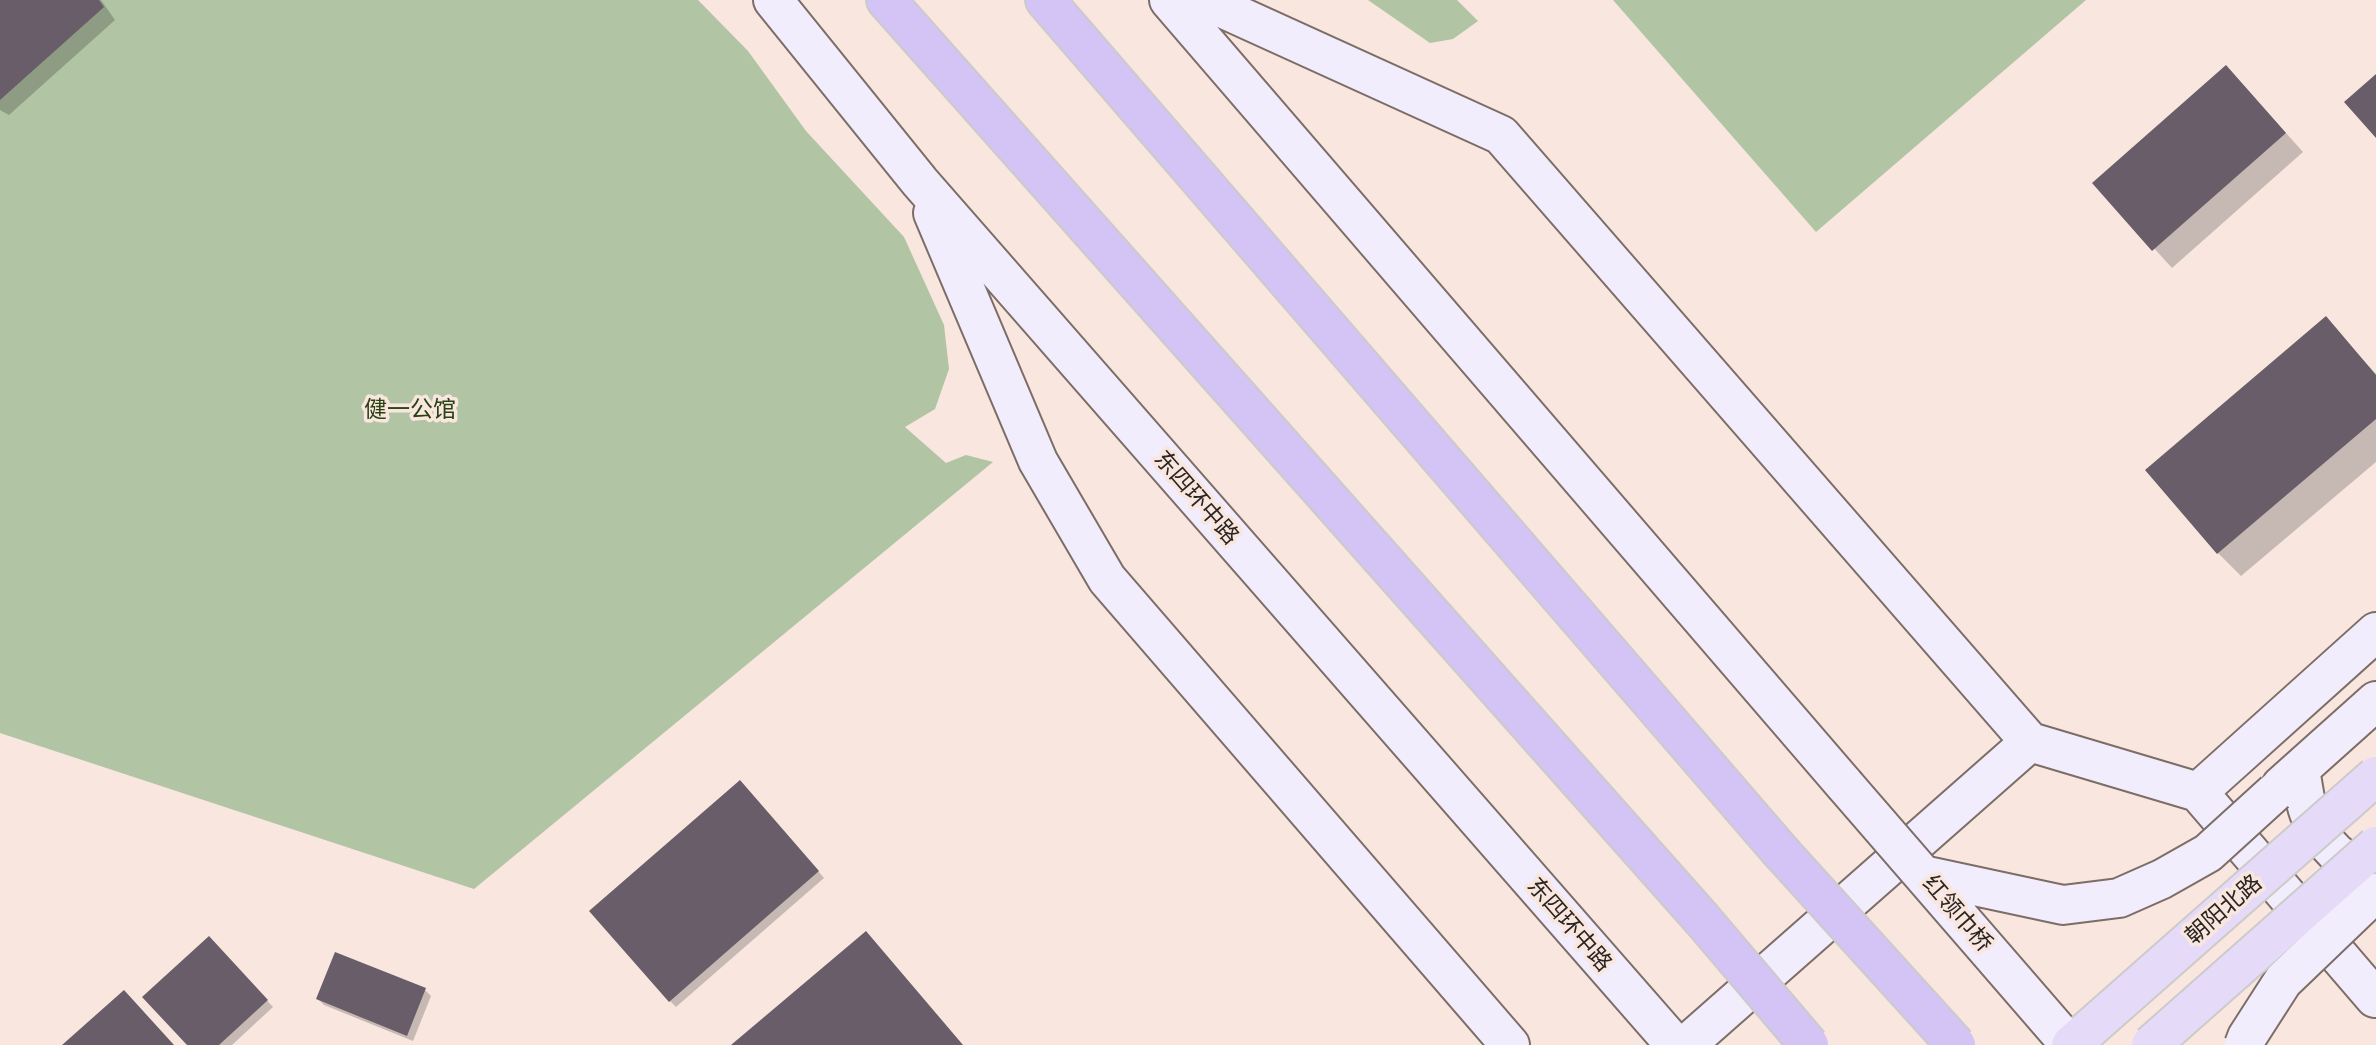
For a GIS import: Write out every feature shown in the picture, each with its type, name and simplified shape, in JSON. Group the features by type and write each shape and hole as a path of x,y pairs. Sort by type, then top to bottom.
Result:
{"highway":[{"path":"886,0 1701,918 1809,1045"},
{"path":"1045,0 1781,852 1956,1045"}],"main road":[{"name":"朝阳北路","path":"2071,1045 2376,776"},
{"path":"2151,1045 2376,846"}],"street":[{"name":"东四环中路","path":"773,0 920,182 1675,1045"},
{"name":"红领巾桥","path":"1169,0 2071,1045"},
{"path":"1204,0 1502,135 2030,742 2198,792 2376,1001"},
{"path":"920,182 1038,461 1107,579 1510,1045"},
{"path":"2198,792 2376,632"},
{"path":"1923,875 2063,905 2119,898 2162,879 2208,853 2376,701"},
{"path":"1686,1045 2030,742"},
{"path":"2244,1045 2283,981 2376,885 2364,870 2332,852 2287,781"}],"green space":[{"name":"健一公馆","path":"0,0 698,0 748,51 806,131 904,237 944,325 949,369 935,409 905,427 946,463 966,455 993,462 474,889 0,733"},
{"path":"1368,0 1457,0 1478,21 1453,39 1430,43"},
{"path":"1613,0 2086,0 1816,232"}],"building":[{"path":"0,0 99,0 104,7 0,100"},
{"path":"2226,65 2286,133 2152,251 2092,183"},
{"path":"2376,74 2376,138 2344,102"},
{"path":"2326,316 2376,375 2376,419 2217,554 2145,470"},
{"path":"740,780 819,871 669,1002 589,911"},
{"path":"866,931 963,1045 731,1045"},
{"path":"209,936 268,1000 219,1045 187,1045 142,997"},
{"path":"335,952 426,988 407,1036 316,999"},
{"path":"124,990 174,1045 62,1045"}]}
